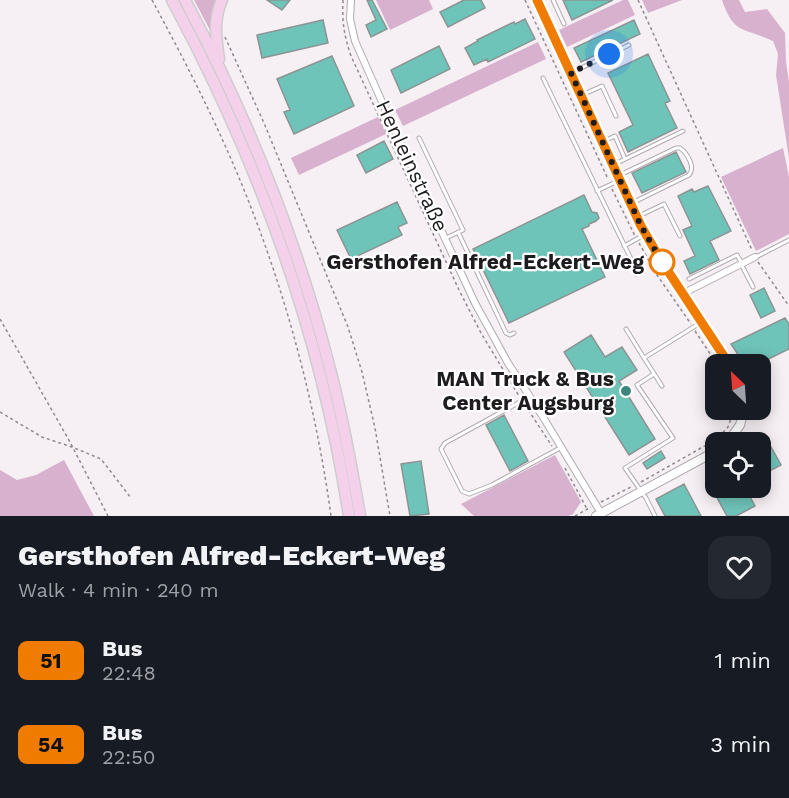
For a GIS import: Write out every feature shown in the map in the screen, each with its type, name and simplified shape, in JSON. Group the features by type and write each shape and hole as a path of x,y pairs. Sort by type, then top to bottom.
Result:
{"highway":[{"path":"172,0 236,129 262,192 291,274 329,409 349,516"},
{"path":"185,0 220,68 268,177 304,279 334,386 360,516"},
{"path":"220,68 215,26 222,0"}],"street":[{"name":"Henleinstraße","path":"351,0 350,19 355,41 475,303 508,363 596,504 599,515"},
{"path":"539,1 637,217 662,262 722,354"},
{"path":"682,294 755,257"},
{"path":"599,515 705,457"}],"lane":[{"path":"553,0 564,24"},
{"path":"571,73 629,45"},
{"path":"543,78 633,263 636,274"},
{"path":"581,96 602,86 616,116"},
{"path":"613,165 683,130"},
{"path":"602,141 615,136 625,159"},
{"path":"419,138 463,230 446,238"},
{"path":"597,191 676,148 680,148 685,153 692,172 631,203"},
{"path":"637,217 664,204 680,236"},
{"path":"458,232 506,333 510,335 514,333"},
{"path":"624,246 646,234"},
{"path":"755,257 789,240"},
{"path":"689,279 737,255 753,287"},
{"path":"627,266 633,263"},
{"path":"710,268 714,278"},
{"path":"644,358 701,322"},
{"path":"626,329 662,386"},
{"path":"654,374 637,386 673,438 625,468 655,516"},
{"path":"529,397 445,443 441,449 462,490 469,494 492,485 561,447"}],"path":[{"path":"152,0 211,114 260,232 288,316 310,399 331,516"},
{"path":"638,0 755,257 789,306"},
{"path":"225,35 348,327 363,372 390,516"},
{"path":"0,320 108,516"},
{"path":"0,412 42,437 100,459 131,498"},
{"path":"574,516 717,439 728,427 730,420"}],"shaded area":[{"path":"194,0 218,0 211,32"},
{"path":"376,0 429,0 433,9 390,30"},
{"path":"623,0 628,0 635,15 567,47 559,30"},
{"path":"642,0 682,0 648,13"},
{"path":"722,0 739,0 745,12 767,9 785,33 789,82 789,158 776,75 778,54 773,41 736,25 726,11"},
{"path":"538,42 546,59 403,126 395,110"},
{"path":"378,117 386,134 299,175 291,158"},
{"path":"783,148 789,177 789,234 756,251 721,177"},
{"path":"555,455 581,502 573,514 568,516 474,516 461,504"},
{"path":"64,460 94,516 0,516 0,470 17,480 36,475"}],"building":[{"path":"267,0 290,0 282,10"},
{"path":"367,0 372,0 387,29 371,37 366,25 376,20"},
{"path":"464,0 481,0 485,8 448,27 440,12"},
{"path":"563,0 613,0 572,20"},
{"path":"525,19 535,39 488,62 487,59 474,65 465,48 514,22 515,24"},
{"path":"323,20 328,43 262,58 257,35"},
{"path":"634,20 640,34 581,62 574,48"},
{"path":"439,46 450,69 401,93 391,70"},
{"path":"648,54 670,101 665,103 677,128 628,152 619,132 633,125 608,73"},
{"path":"332,56 354,106 294,134 284,112 290,110 277,79"},
{"path":"384,141 393,159 366,173 357,155"},
{"path":"676,152 686,172 642,193 632,173"},
{"path":"708,186 731,231 710,241 719,260 690,274 684,261 695,256 683,230 692,226 678,196 692,189 694,192"},
{"path":"584,195 592,212 597,213 599,218 582,229 605,277 509,323 473,249"},
{"path":"397,202 407,223 398,227 402,235 351,259 337,230"},
{"path":"764,288 775,311 761,318 750,295"},
{"path":"785,318 789,324 789,349 771,358 771,354 738,354 731,344"},
{"path":"591,335 605,357 622,347 637,370 619,381 655,439 629,455 564,352"},
{"path":"504,415 528,461 510,471 486,425"},
{"path":"771,447 781,465 771,470"},
{"path":"661,451 665,458 647,469 643,463"},
{"path":"421,461 429,514 410,516 401,464"},
{"path":"684,484 701,516 665,516 656,499"},
{"path":"717,498 751,498 755,506 736,516 727,516"}],"bus line":[{"name":"51","path":"537,0 641,226 722,354"}],"place":[{"name":"Gersthofen Alfred-Eckert-Weg","path":"662,262"},
{"name":"MAN Truck & Bus Center Augsburg","path":"626,391"}],"route":[{"path":"609,54 571,73 641,226 662,262"}]}
